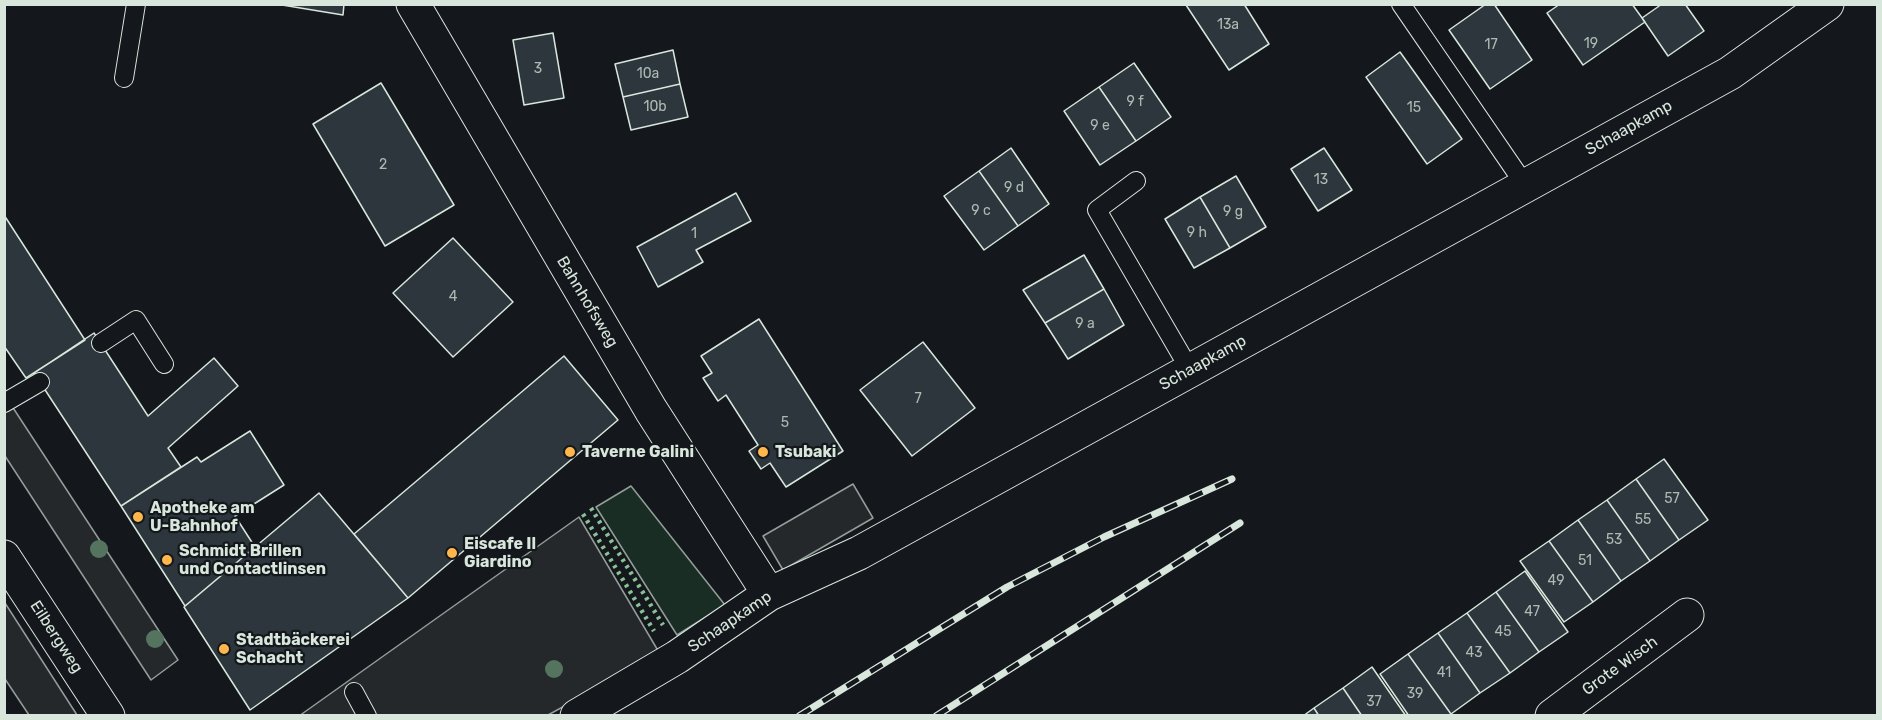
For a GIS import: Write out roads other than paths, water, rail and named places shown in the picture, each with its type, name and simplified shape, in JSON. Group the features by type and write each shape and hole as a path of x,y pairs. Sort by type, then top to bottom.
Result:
{"street":[{"name":"Bahnhofsweg","path":"413,4 651,410 769,594"},
{"name":"Schaapkamp","path":"577,716 677,657 769,594 860,553 1730,72 1827,4"},
{"name":"Eilbergweg","path":"4,557 108,716"},
{"name":"Grote Wisch","path":"1552,716 1687,615"}],"lane":[{"path":"124,78 136,4"},
{"path":"1401,4 1525,185"},
{"path":"1136,181 1097,210 1190,370"},
{"path":"100,343 136,320 164,364"},
{"path":"4,403 40,382"},
{"path":"354,692 367,716"}],"railway":[{"path":"799,716 1007,587 1104,537 1232,479"},
{"path":"936,716 1240,523"}],"place":[{"name":"Taverne Galini","path":"570,452"},
{"name":"Tsubaki","path":"763,452"},
{"name":"Apotheke am U-Bahnhof","path":"138,517"},
{"name":"Eiscafe Il Giardino","path":"452,553"},
{"name":"Schmidt Brillen und Contactlinsen","path":"167,560"},
{"name":"Stadtbäckerei Schacht","path":"224,649"}]}
